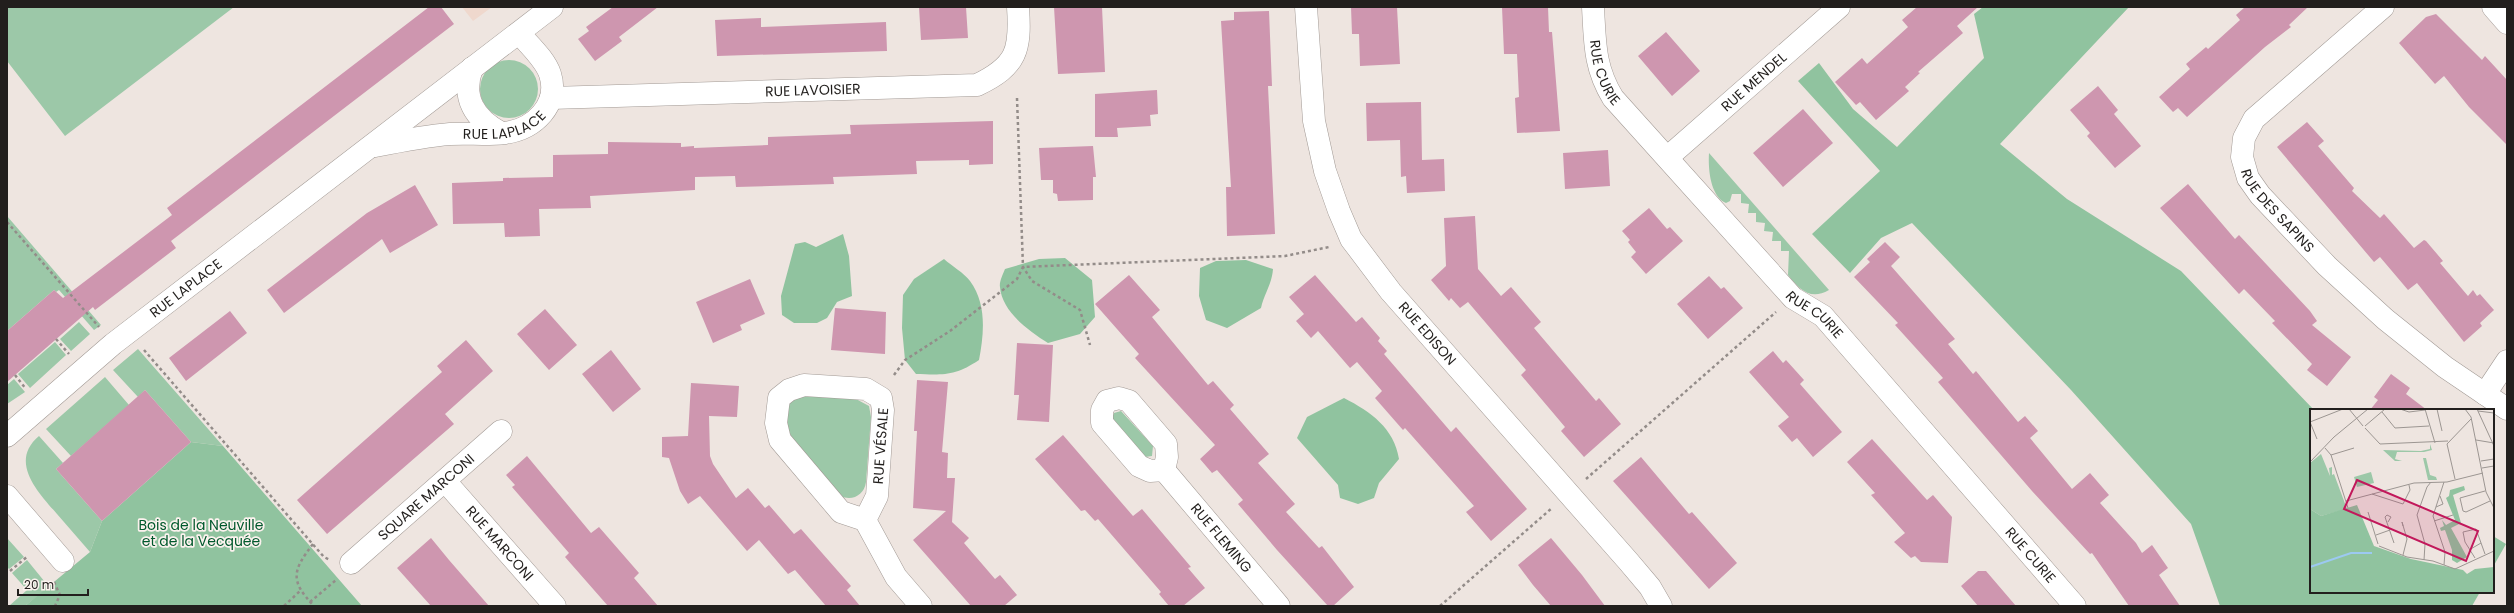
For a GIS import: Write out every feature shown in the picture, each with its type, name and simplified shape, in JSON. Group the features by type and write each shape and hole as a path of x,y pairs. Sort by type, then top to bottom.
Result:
{"street":[{"name":"RUE LAPLACE","path":"7,436 113,344 552,7"},
{"name":"RUE LAVOISIER","path":"551,98 977,85 997,75 1009,64 1017,47 1020,28 1018,7"},
{"name":"RUE EDISON","path":"1306,7 1314,121 1325,170 1339,211 1351,239 1391,292 1628,561 1650,587 1662,606"},
{"name":"RUE CURIE","path":"1593,7 1595,55 1603,82 1613,98 1668,157 1793,298 1823,316 2075,606"},
{"name":"RUE MENDEL","path":"1668,157 1839,7"},
{"name":"RUE DES SAPINS","path":"2383,7 2254,119 2244,138 2242,158 2248,178 2260,195 2327,266 2420,348 2507,409"},
{"path":"2493,7 2507,23"},
{"name":"RUE LAPLACE","path":"370,146 450,134 501,133 521,130 534,123 545,111 551,98 552,86 550,74 543,62 519,33"},
{"path":"472,68 468,90 474,112 489,127 501,133"},
{"path":"2485,394 2507,361"},
{"name":"RUE VÉSALE","path":"804,385 866,389 881,398 883,410 877,496 865,520 841,512 780,440 776,423 779,398 788,390 804,385"},
{"name":"SQUARE MARCONI","path":"341,561 445,481 501,431"},
{"name":"RUE FLEMING","path":"1164,470 1280,606"},
{"name":"RUE MARCONI","path":"445,481 555,606"},
{"path":"7,496 63,561"},
{"path":"865,520 896,577 921,606"}],"path":[{"path":"894,375 905,360 950,331 1017,279 1023,267 1017,98"},
{"path":"7,222 101,329"},
{"path":"1023,267 1285,256 1307,253 1330,246"},
{"path":"1023,267 1032,281 1080,310 1090,345"},
{"path":"1579,484 1778,310"},
{"path":"56,339 70,355"},
{"path":"140,345 324,557 341,561 339,578 310,602"},
{"path":"15,375 29,392"},
{"path":"1440,606 1556,504"},
{"path":"313,544 299,561 295,576 300,591 314,606"},
{"path":"10,571 30,555"},
{"path":"54,582 60,595 55,606"},
{"path":"284,606 300,591"}],"shaded area":[{"path":"462,7 492,7 473,21"}],"green space":[{"path":"7,7 234,7 65,136 7,61"},
{"path":"1983,7 2129,7 2000,144 2067,199 2181,271 2313,409 2310,409 2310,593 2479,593 2472,606 2220,606 2191,524 2071,390 1912,223 1881,238 1850,273 1812,234 1880,171 1798,81 1819,63 1853,109 1897,147 1984,58 1974,14"},
{"path":"503,60 515,60 530,68 538,83 538,95 530,110 515,118 503,118 488,110 480,95 480,83 488,68"},
{"path":"1709,153 1829,290 1822,293 1811,294 1796,285 1788,275 1789,251 1781,251 1781,241 1772,241 1773,232 1764,231 1765,223 1756,222 1756,213 1748,213 1749,204 1741,203 1741,194 1732,194 1730,201 1726,203 1716,194 1711,181"},
{"path":"7,216 101,325 94,330 59,290 56,292 54,290 7,331"},
{"path":"843,234 849,256 852,296 837,302 827,318 817,323 794,323 782,315 781,296 795,244 805,242 816,247"},
{"path":"1065,258 1092,280 1095,317 1080,334 1048,343 1025,327 1011,313 1002,296 1000,287 1001,278 1005,269 1039,259"},
{"path":"944,259 970,281 979,299 982,309 983,330 979,360 956,372 942,374 916,374 905,360 902,328 903,295 914,279"},
{"path":"1246,260 1273,269 1261,308 1227,328 1206,320 1199,296 1200,268 1216,261"},
{"path":"79,322 90,334 71,351 60,339"},
{"path":"55,342 66,355 30,388 18,374"},
{"path":"138,349 223,446 191,442 145,390 138,397 113,370"},
{"path":"105,377 129,405 71,456 46,429"},
{"path":"14,379 25,392 7,404 7,385"},
{"path":"803,396 856,399 869,406 871,417 866,482 863,491 857,496 849,498 840,496 805,458 792,438 788,426 788,407 793,400"},
{"path":"1344,398 1372,415 1380,422 1392,438 1399,459 1379,483 1374,498 1358,504 1340,498 1338,485 1297,438 1307,417"},
{"path":"1121,411 1153,446 1152,456 1145,457 1112,418 1114,413"},
{"path":"39,436 63,463 56,469 102,521 90,552 42,497 30,477 26,467 26,456 30,446"},
{"name":"Bois de la Neuville et de la Vecquée","path":"191,442 223,446 362,606 25,606 90,552 102,521"},
{"path":"2494,537 2506,544 2494,565"},
{"path":"7,538 24,557 9,569 7,567"},
{"path":"27,560 49,587 25,606 9,606 27,590 12,573"}],"building":[{"path":"429,7 441,7 454,24 171,241 176,248 95,310 93,307 7,382 7,331 54,290 63,298 172,215 167,208"},
{"path":"613,7 658,7 619,37 622,41 595,61 578,39 589,31 586,27"},
{"path":"919,7 966,7 968,38 921,40"},
{"path":"1054,7 1102,7 1105,72 1058,74"},
{"path":"1351,7 1397,7 1400,64 1360,66 1359,34 1352,34"},
{"path":"1502,7 1548,7 1549,32 1552,32 1560,131 1517,133 1515,98 1519,97 1517,54 1504,54"},
{"path":"1917,7 1978,7 1957,26 1963,33 1918,72 1920,73 1905,87 1909,91 1876,120 1860,102 1856,105 1835,82 1862,58 1867,64 1908,27 1902,20"},
{"path":"2245,7 2308,7 2289,25 2291,27 2265,47 2187,117 2178,108 2173,112 2159,97 2190,69 2186,64 2206,47 2208,49 2240,20 2236,15"},
{"path":"1269,11 1272,86 1268,86 1275,234 1227,236 1226,187 1231,187 1221,21 1234,20 1234,12"},
{"path":"2436,14 2482,60 2485,56 2507,80 2507,145 2469,107 2444,76 2435,84 2399,43 2426,17"},
{"path":"761,18 761,27 886,22 887,51 717,56 715,20"},
{"path":"1666,32 1700,71 1672,96 1638,56"},
{"path":"2098,86 2118,110 2114,114 2141,146 2115,168 2087,136 2090,133 2070,110"},
{"path":"1157,90 1158,114 1150,115 1151,126 1117,128 1118,137 1095,137 1095,94"},
{"path":"1421,102 1422,160 1444,159 1445,191 1407,193 1406,176 1401,177 1400,140 1367,141 1366,103"},
{"path":"1803,109 1833,143 1783,187 1753,153"},
{"path":"993,121 993,164 969,165 969,160 916,161 917,174 833,177 834,184 736,187 735,176 695,177 695,190 590,196 591,208 539,209 540,236 505,237 504,223 453,224 452,183 503,181 503,178 553,177 553,155 608,154 608,142 681,143 681,147 694,146 694,148 768,145 768,137 851,134 850,125"},
{"path":"2307,122 2324,141 2318,146 2354,188 2352,191 2380,218 2384,214 2414,248 2424,240 2426,241 2443,261 2440,263 2468,296 2473,290 2477,296 2480,294 2494,310 2480,323 2482,326 2464,342 2417,283 2408,290 2380,257 2374,262 2277,147"},
{"path":"1093,146 1096,177 1093,177 1093,200 1058,201 1057,194 1053,193 1053,180 1041,180 1039,148"},
{"path":"1608,150 1610,186 1565,189 1563,153"},
{"path":"2188,184 2235,239 2239,235 2310,311 2317,321 2312,325 2351,357 2327,386 2307,370 2312,364 2272,323 2275,321 2244,289 2239,294 2160,208"},
{"path":"415,185 438,225 390,253 382,239 284,313 267,290 367,213"},
{"path":"1649,208 1667,229 1670,227 1683,241 1646,274 1631,257 1636,252 1628,242 1630,240 1622,231"},
{"path":"1475,216 1478,269 1501,296 1511,287 1541,322 1534,328 1596,401 1599,398 1621,424 1584,457 1561,431 1565,427 1521,375 1526,370 1468,302 1460,308 1451,298 1449,301 1431,280 1446,266 1444,218"},
{"path":"1885,242 1900,257 1891,266 1955,339 1948,344 1973,374 1976,371 2018,422 2025,416 2038,431 2030,438 2072,489 2090,473 2109,495 2100,503 2136,543 2142,553 2152,545 2168,568 2159,575 2180,606 2129,606 2092,553 2090,554 2032,491 1938,382 1943,378 1895,325 1898,323 1854,277 1870,262 1867,259"},
{"path":"1129,275 1160,310 1152,317 1208,385 1213,381 1234,405 1230,409 1269,454 1258,463 1295,504 1286,512 1319,548 1322,546 1354,587 1333,606 1328,606 1277,550 1238,504 1243,500 1217,470 1212,473 1200,459 1215,445 1135,358 1139,354 1095,304"},
{"path":"1315,275 1356,322 1362,317 1380,338 1378,341 1387,351 1384,354 1451,432 1456,427 1527,509 1491,541 1466,512 1474,506 1405,428 1403,430 1375,398 1382,391 1357,362 1350,368 1318,331 1311,338 1296,321 1304,314 1289,297"},
{"path":"1709,276 1721,289 1724,287 1743,308 1708,339 1677,304"},
{"path":"750,279 765,314 740,325 742,330 713,343 696,302"},
{"path":"835,308 886,312 885,354 831,350"},
{"path":"545,309 577,345 549,370 517,334"},
{"path":"230,311 247,333 186,381 169,358"},
{"path":"466,340 493,371 445,414 454,424 327,534 297,500 442,372 437,366"},
{"path":"1017,343 1053,345 1049,422 1017,420 1019,395 1014,395"},
{"path":"611,350 641,389 613,412 582,374"},
{"path":"1773,351 1783,363 1786,360 1804,380 1800,384 1842,432 1813,457 1797,438 1792,442 1778,426 1789,417 1749,372"},
{"path":"2391,374 2410,388 2406,394 2426,409 2371,409 2378,400 2374,397"},
{"path":"917,380 948,382 942,452 948,453 947,478 955,478 952,522 969,538 964,543 995,579 1000,575 1017,595 1004,606 971,606 913,540 946,511 913,508 917,431 914,431"},
{"path":"691,383 739,386 737,417 709,416 710,456 713,464 736,498 748,488 765,508 769,505 794,534 801,529 851,586 847,590 860,606 826,606 795,570 788,574 759,540 747,551 700,496 688,504 680,491 669,458 662,457 662,437 688,436"},
{"path":"145,390 191,442 102,521 56,469"},
{"path":"1063,435 1133,516 1142,509 1191,567 1188,568 1205,588 1183,606 1169,606 1159,594 1161,592 1098,519 1095,521 1085,510 1081,511 1035,459"},
{"path":"1872,439 1927,500 1933,495 1952,517 1948,563 1921,562 1915,556 1911,558 1894,542 1905,533 1871,495 1875,493 1847,462"},
{"path":"527,456 591,533 599,527 639,573 634,578 658,606 608,606 565,557 569,553 512,487 515,485 506,475"},
{"path":"1641,457 1689,514 1692,512 1737,563 1709,589 1613,481"},
{"path":"431,538 489,606 431,606 397,568"},
{"path":"1551,538 1582,575 1605,606 1551,606 1533,585 1518,565"},
{"path":"1978,571 1986,571 2016,606 1978,606 1961,586"}]}
